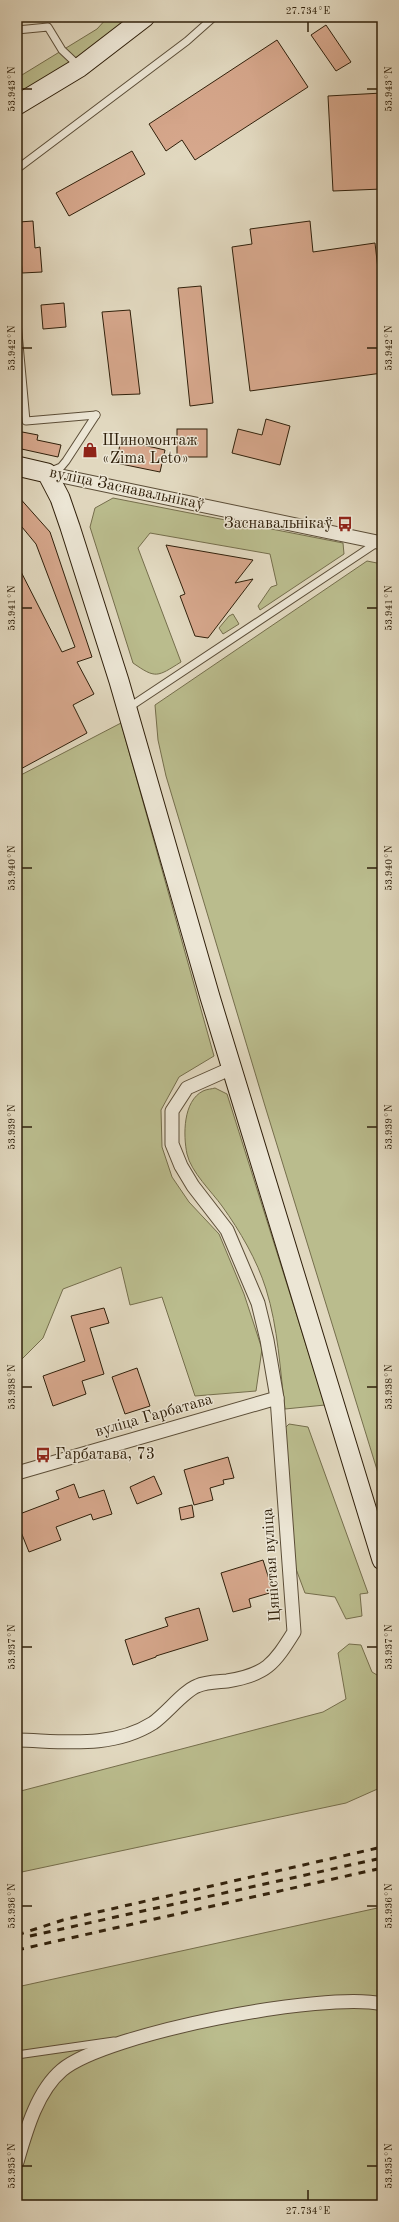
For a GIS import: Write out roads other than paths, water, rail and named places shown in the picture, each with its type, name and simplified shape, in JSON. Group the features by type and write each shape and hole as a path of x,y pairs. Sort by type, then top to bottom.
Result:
{"main road":[{"path":"17,105 80,67 145,17"},
{"name":"вуліца Заснавальнікаў","path":"17,466 47,473"},
{"path":"47,473 60,498 70,527 127,709 232,1068 382,1560"}],"street":[{"name":"вуліца Заснавальнікаў","path":"47,473 380,542"},
{"name":"Цяністая вуліца","path":"17,1740 92,1743 120,1737 153,1723 196,1686 246,1678 262,1671 277,1659 294,1632 277,1398 268,1340 258,1303 245,1268 227,1230 192,1186 181,1166 172,1144 172,1112 187,1088 232,1068"},
{"name":"вуліца Гарбатава","path":"17,1473 277,1398"},
{"path":"17,2162 38,2103 49,2084 62,2070 78,2059 137,2037 259,2012 329,2002 359,2001 382,2004"}],"lane":[{"path":"17,169 187,41 214,17"},
{"path":"17,30 48,27 62,50 80,67"},
{"path":"17,322 26,421 96,416 61,467 47,473"},
{"path":"127,709 380,542"},
{"path":"17,2055 137,2037"}],"railway":[{"path":"17,1935 63,1920 382,1847"},
{"path":"30,1936 382,1858"},
{"path":"17,1950 382,1868"}],"place":[{"name":"Шиномонтаж «Zima Leto»","path":"90,450"},
{"name":"Заснавальнікаў","path":"345,524"},
{"name":"Гарбатава, 73","path":"43,1455"}]}
